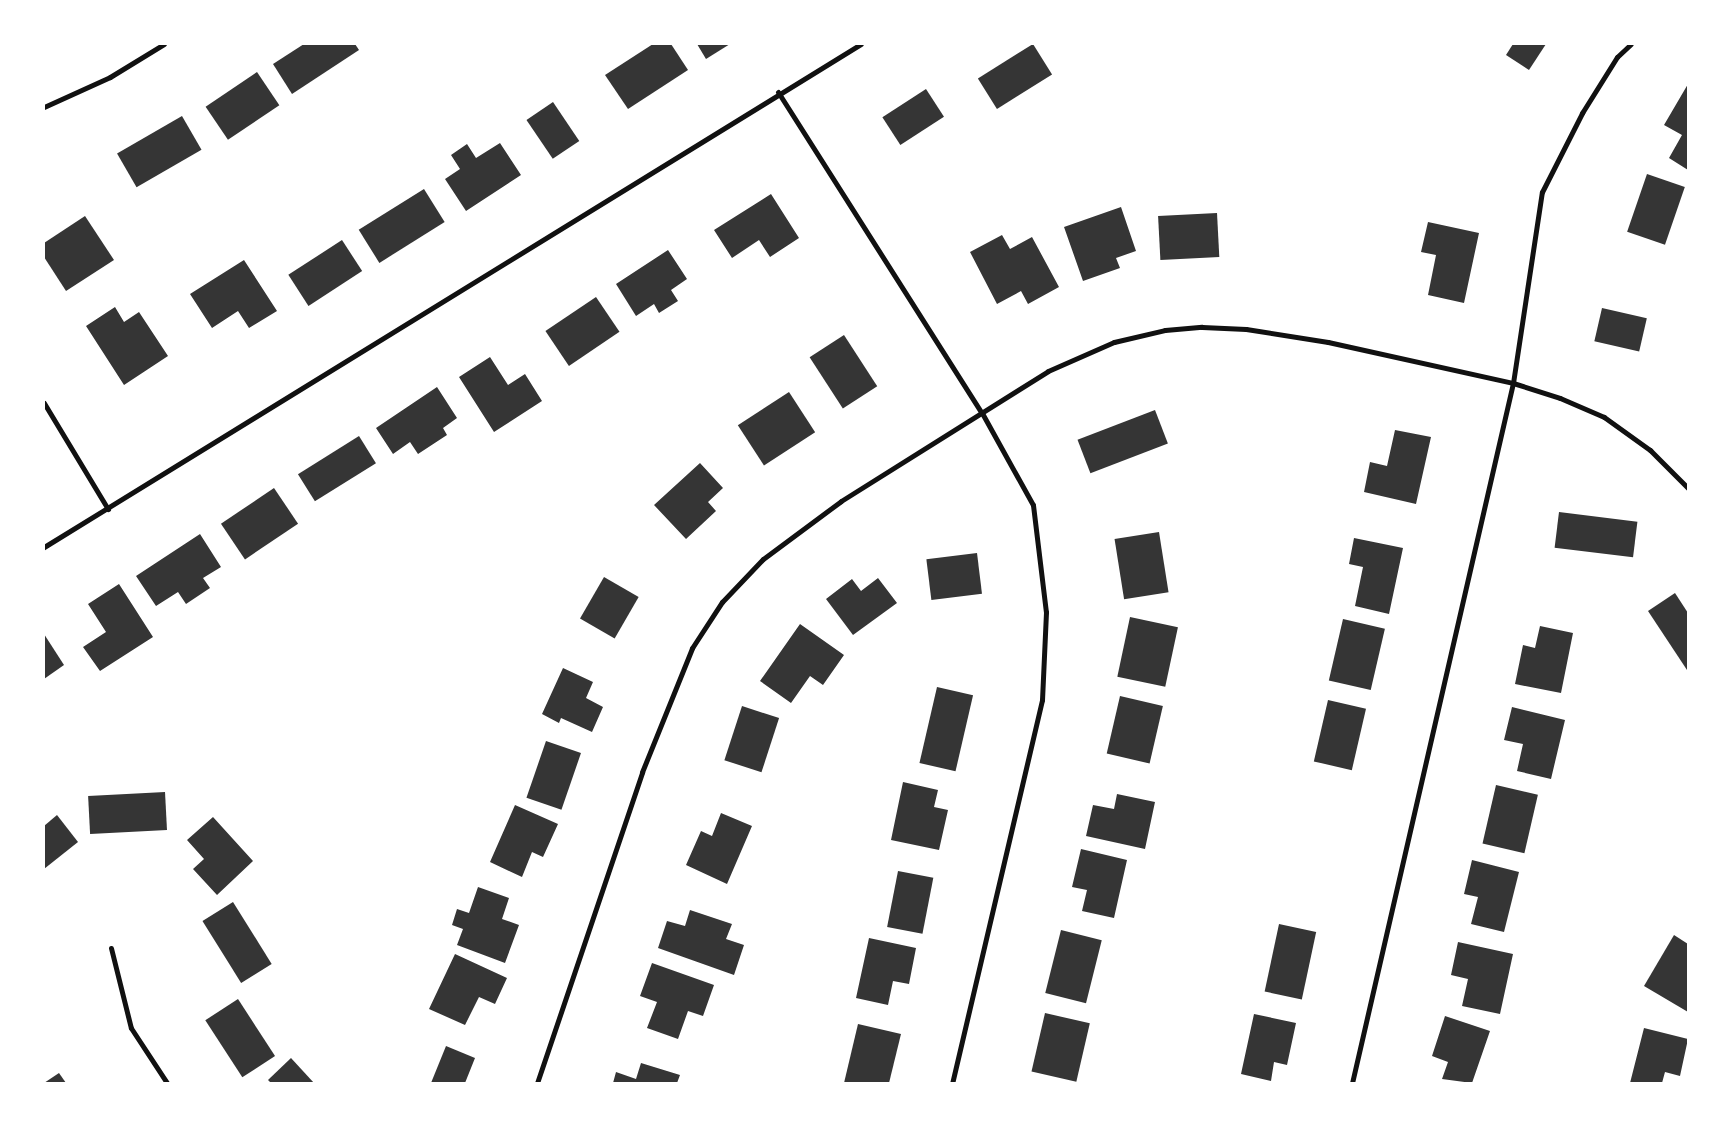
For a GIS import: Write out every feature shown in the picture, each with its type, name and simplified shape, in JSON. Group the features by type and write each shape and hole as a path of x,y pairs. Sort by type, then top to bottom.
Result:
{"street":[{"path":"44,107 102,81 164,44"},
{"path":"44,547 778,92 861,44"},
{"path":"1352,1083 1513,383 1542,192 1582,114 1617,57 1631,44"},
{"path":"778,92 982,412 1033,505 1046,612 1042,700 952,1083"},
{"path":"537,1083 642,772 692,648 722,602 763,559 840,501 1048,370 1114,342 1165,330 1202,327 1246,329 1328,342 1513,383 1560,398 1604,417 1650,450 1688,488"},
{"path":"44,403 108,509"},
{"path":"111,948 131,1028 167,1083"}],"building":[{"path":"304,44 355,44 359,50 292,94 273,64"},
{"path":"653,44 671,44 688,70 628,109 605,75"},
{"path":"697,44 730,44 706,59"},
{"path":"1033,44 1052,75 997,109 978,78"},
{"path":"1513,44 1546,44 1529,70 1506,55"},
{"path":"257,72 279,105 228,140 206,107"},
{"path":"1688,84 1688,170 1669,158 1682,135 1664,125"},
{"path":"926,89 944,117 900,145 882,117"},
{"path":"553,102 579,141 553,159 526,120"},
{"path":"182,116 202,150 137,187 117,154"},
{"path":"500,143 521,175 466,211 445,179 460,169 451,155 467,144 476,158"},
{"path":"1647,174 1685,187 1665,245 1627,232"},
{"path":"424,189 445,222 379,263 359,230"},
{"path":"771,194 799,238 770,257 759,240 732,258 714,230"},
{"path":"1121,207 1136,251 1116,258 1120,268 1083,281 1064,227"},
{"path":"1217,213 1219,257 1160,260 1158,216"},
{"path":"85,216 114,260 66,291 44,257 44,243"},
{"path":"1428,222 1479,233 1464,303 1428,295 1436,255 1421,252"},
{"path":"1002,235 1010,249 1032,237 1059,287 1028,304 1021,291 997,304 970,252"},
{"path":"342,240 362,271 308,306 288,275"},
{"path":"668,250 687,279 671,290 678,301 659,313 654,304 636,316 616,284"},
{"path":"244,260 277,311 249,328 238,311 212,328 190,294"},
{"path":"596,297 619,332 569,366 545,331"},
{"path":"115,307 124,322 139,312 168,356 124,385 86,326"},
{"path":"1602,308 1647,318 1639,351 1594,341"},
{"path":"844,335 877,386 843,408 810,357"},
{"path":"490,357 508,385 525,374 542,401 494,432 459,377"},
{"path":"437,387 457,418 443,428 447,435 418,454 410,442 393,454 376,428"},
{"path":"789,392 815,432 764,465 738,425"},
{"path":"1155,410 1168,444 1090,473 1078,440"},
{"path":"1395,430 1431,437 1416,504 1364,492 1370,462 1387,466"},
{"path":"359,436 376,463 315,501 298,474"},
{"path":"700,463 723,488 708,502 716,511 686,539 654,505"},
{"path":"274,488 298,524 245,559 221,524"},
{"path":"1559,512 1637,522 1633,557 1555,548"},
{"path":"1159,532 1169,592 1124,599 1115,539"},
{"path":"200,534 221,567 203,578 210,588 186,604 178,592 156,606 136,576"},
{"path":"1354,538 1403,548 1389,614 1355,606 1363,567 1349,564"},
{"path":"977,553 982,594 931,600 926,559"},
{"path":"604,577 639,597 615,639 580,619"},
{"path":"878,578 897,603 853,635 826,599 852,579 861,591"},
{"path":"119,584 153,637 100,671 83,647 106,632 88,604"},
{"path":"1675,593 1688,613 1687,670 1648,611"},
{"path":"1130,617 1178,627 1165,687 1117,677"},
{"path":"1343,619 1385,629 1371,690 1329,680"},
{"path":"800,624 844,655 823,685 810,676 791,703 760,681"},
{"path":"1540,626 1573,633 1561,693 1515,684 1523,645 1535,648"},
{"path":"44,634 64,665 44,679"},
{"path":"563,668 593,682 586,698 603,707 592,732 561,718 559,723 542,714"},
{"path":"937,687 973,695 956,771 919,763"},
{"path":"1120,696 1163,706 1150,763 1107,753"},
{"path":"1328,700 1366,709 1352,770 1314,761"},
{"path":"742,706 779,718 761,772 724,760"},
{"path":"1512,707 1565,720 1551,779 1517,771 1523,744 1504,740"},
{"path":"546,741 581,753 561,810 526,798"},
{"path":"903,782 938,790 934,807 948,810 939,850 891,840"},
{"path":"1496,785 1538,795 1524,853 1483,843"},
{"path":"165,792 167,830 90,834 88,796"},
{"path":"1117,794 1155,802 1145,849 1086,836 1093,805 1114,809"},
{"path":"515,805 558,824 543,857 532,852 522,877 490,862"},
{"path":"721,813 752,826 727,884 686,865 701,831 712,836"},
{"path":"57,815 78,842 44,869 44,826"},
{"path":"213,817 253,861 217,895 193,869 204,859 187,840"},
{"path":"1081,849 1127,860 1114,918 1082,911 1087,890 1072,887"},
{"path":"1472,860 1519,872 1504,932 1471,924 1478,897 1464,894"},
{"path":"898,871 933,878 922,934 887,927"},
{"path":"478,887 509,898 502,919 519,925 505,963 457,945 463,929 452,925 457,909 469,913"},
{"path":"233,902 272,964 241,983 202,921"},
{"path":"690,910 732,924 726,939 744,945 734,975 658,948 667,921 685,926"},
{"path":"1279,924 1316,932 1302,999 1265,991"},
{"path":"1061,930 1102,940 1086,1003 1045,993"},
{"path":"1674,935 1688,944 1688,1012 1644,986"},
{"path":"869,938 916,948 909,984 893,981 888,1005 856,998"},
{"path":"1458,942 1513,954 1500,1014 1462,1006 1468,979 1451,975"},
{"path":"455,954 507,978 495,1004 479,997 465,1025 429,1009"},
{"path":"652,963 714,985 703,1016 688,1011 678,1039 647,1028 657,1002 640,996"},
{"path":"238,999 275,1056 242,1077 205,1020"},
{"path":"1045,1013 1090,1023 1076,1082 1032,1071"},
{"path":"1254,1014 1296,1023 1287,1065 1274,1062 1271,1081 1241,1074"},
{"path":"1445,1016 1490,1031 1472,1083 1442,1079 1448,1062 1432,1056"},
{"path":"858,1024 901,1034 889,1083 844,1083"},
{"path":"1644,1028 1688,1039 1680,1076 1665,1072 1662,1083 1630,1083"},
{"path":"446,1046 475,1058 465,1083 431,1083"},
{"path":"291,1058 314,1083 271,1083 268,1080"},
{"path":"641,1063 680,1075 677,1083 613,1083 616,1072 636,1079"},
{"path":"59,1073 66,1083 44,1083"}]}
